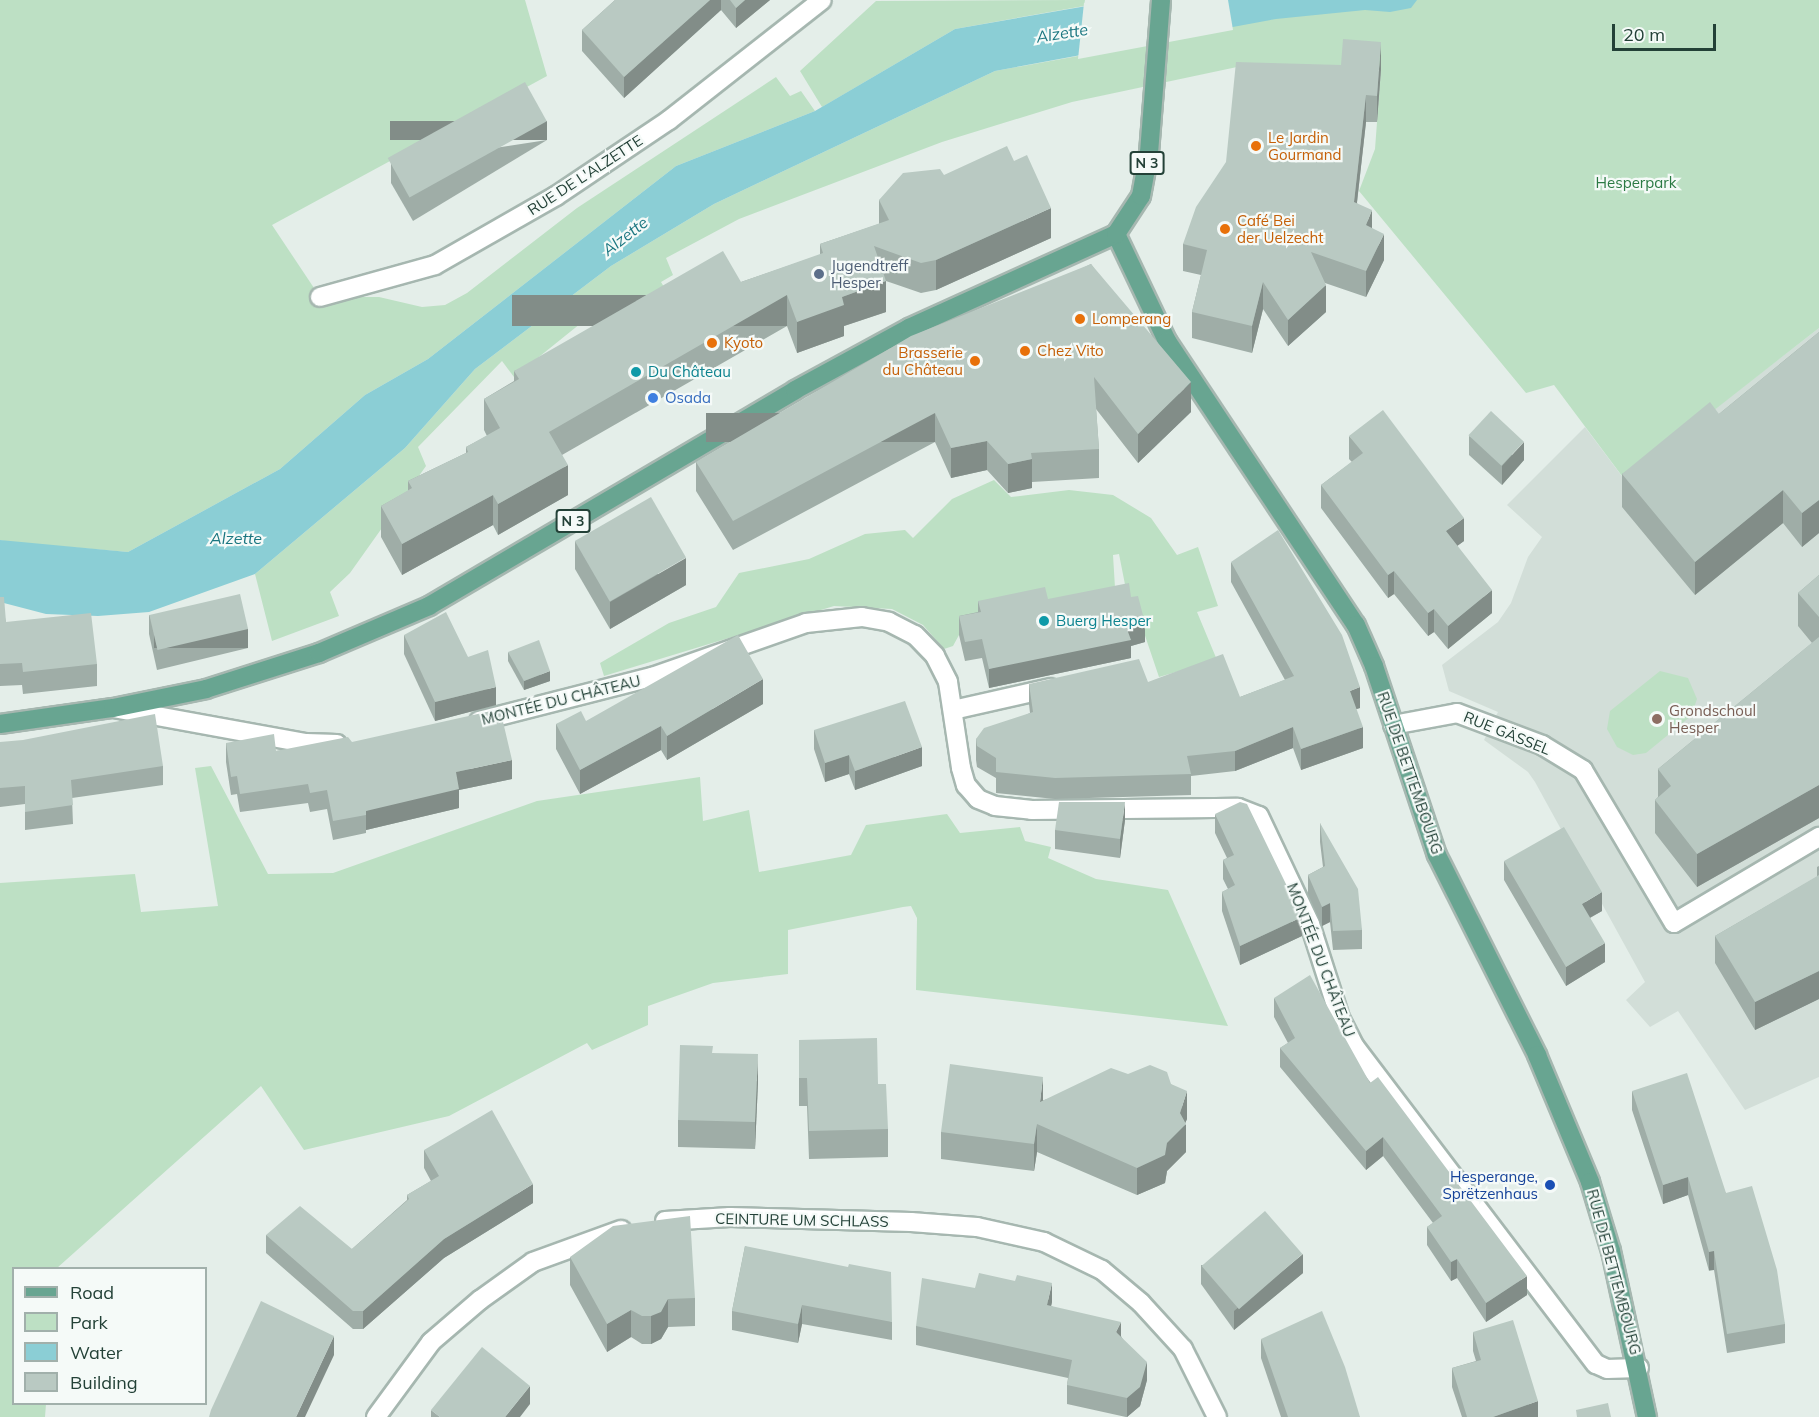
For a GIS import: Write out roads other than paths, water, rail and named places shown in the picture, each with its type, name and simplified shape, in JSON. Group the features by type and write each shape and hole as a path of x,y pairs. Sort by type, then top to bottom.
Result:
{"main road":[{"name":"N 3","path":"0,724 113,708 206,688 319,653 429,606 795,390 909,328 1116,234 1141,196 1149,153 1161,0"},
{"name":"RUE DE BETTEMBOURG","path":"1116,234 1167,341 1356,625 1437,855 1537,1055 1590,1182 1611,1251 1639,1368 1647,1417"}],"street":[{"name":"RUE DE L'ALZETTE","path":"320,297 435,265 556,196 669,120 822,0"},
{"name":"MONTÉE DU CHÂTEAU","path":"458,727 652,677 806,623 833,618 889,622 915,635 935,656 948,682 966,785 978,799 995,806 1032,810 1238,808 1259,816 1310,924 1340,1018 1355,1047 1596,1364 1607,1369 1639,1368"},
{"path":"952,710 1065,685"},
{"path":"113,708 306,743 355,745"},
{"name":"RUE GÄSSEL","path":"1393,725 1457,713 1542,745 1583,770 1674,923 1811,838 1819,837"},
{"name":"CEINTURE UM SCHLASS","path":"376,1417 431,1342 480,1300 534,1262 611,1231 730,1217 910,1222 978,1227 1044,1242 1102,1270 1141,1304 1183,1349 1217,1417"}],"water":[{"name":"Alzette","path":"1121,0 1417,0 1411,8 1390,12 1365,10 1276,19 995,71 714,204 611,266 475,369 405,448 255,574 149,612 98,616 46,614 0,602 0,540 128,552 280,469 365,395 428,359 676,166 815,111 955,29"}],"place":[{"name":"Le Jardin Gourmand","path":"1256,146"},
{"name":"Café Bei der Uelzecht","path":"1225,229"},
{"name":"Jugendtreff Hesper","path":"819,274"},
{"name":"Lomperang","path":"1080,319"},
{"name":"Kyoto","path":"712,343"},
{"name":"Chez Vito","path":"1025,351"},
{"name":"Brasserie du Château","path":"975,361"},
{"name":"Du Château","path":"636,372"},
{"name":"Osada","path":"653,398"},
{"name":"Buerg Hesper","path":"1044,621"},
{"name":"Grondschoul Hesper","path":"1657,719"},
{"name":"Hesperange, Sprëtzenhaus","path":"1550,1185"}],"park label":[{"name":"Hesperpark","path":"1636,183"}]}
